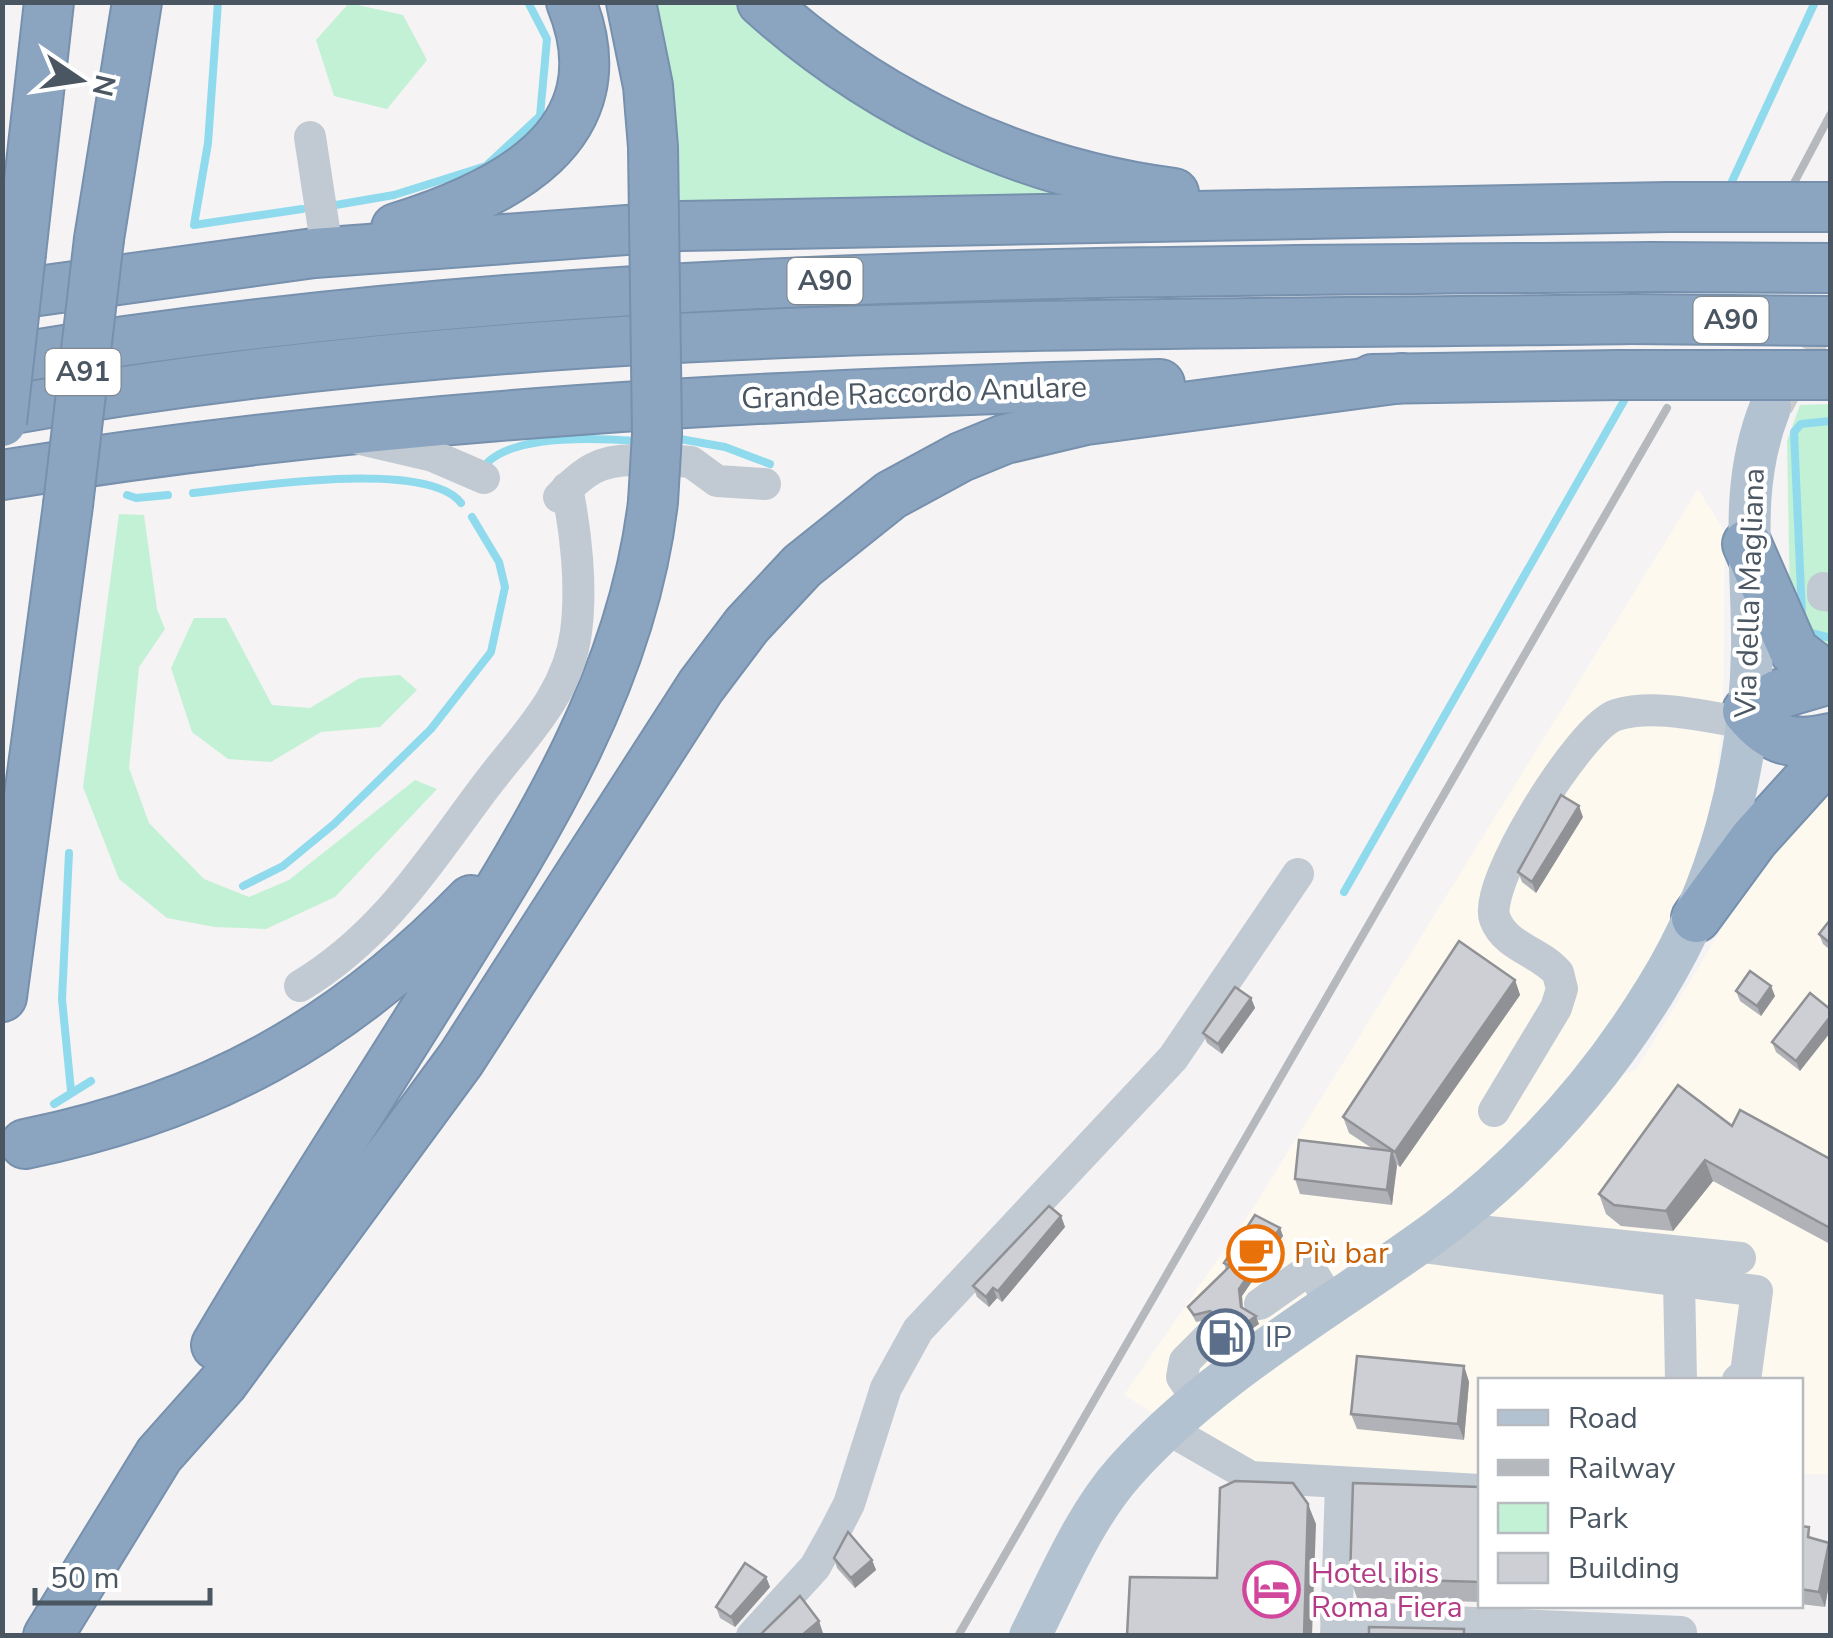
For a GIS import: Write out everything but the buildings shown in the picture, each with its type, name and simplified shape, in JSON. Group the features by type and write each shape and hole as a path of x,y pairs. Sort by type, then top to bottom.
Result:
{"highway":[{"path":"16,2 21,253"},
{"name":"A91","path":"2,422 49,2"},
{"name":"A91","path":"2,997 68,505 122,2"},
{"path":"98,239 137,2"},
{"path":"2,296 321,229 464,206 537,162 567,124 580,85 582,38 571,2"},
{"path":"48,1636 160,1455 220,1338 500,890 569,769 627,628 657,392 653,147 648,86 631,2"},
{"path":"762,2 831,58 915,110 1014,155 1076,176 1211,196 1489,201 1587,208"},
{"path":"321,229 1830,207"},
{"name":"A90","path":"2,360 191,330 540,296 821,282 1651,267 1830,268"},
{"name":"Grande Raccordo Anulare","path":"2,411 256,375 560,344 848,331 1630,319 1830,321"},
{"path":"1728,374 1830,390"},
{"name":"Grande Raccordo Anulare","path":"2,475 175,465 329,432 543,412 877,392 1402,378 1830,375"},
{"path":"160,1455 222,1382 429,1104 725,652 820,550 902,489 1005,439 1086,420 1402,378"},
{"path":"1747,544 1794,651 1830,679"},
{"path":"1830,679 1779,694 1747,717 1784,741 1830,738"},
{"path":"1696,918 1754,839 1830,755"},
{"path":"26,1144 159,1108 268,1061 327,1026 401,968 477,894 569,769"}],"main road":[{"name":"Via della Magliana","path":"1030,1636 1085,1530 1122,1474 1182,1415 1309,1276 1428,1237 1542,1138 1581,1095 1634,1024 1696,918 1724,838 1747,717 1752,634 1747,544 1754,461 1770,408"}],"street":[{"path":"310,137 321,229"},
{"path":"329,432 432,456 484,478"},
{"path":"300,986 348,953 394,910 556,695 576,634 573,515 563,492 606,460 645,481"},
{"path":"678,461 691,462 717,480 765,484"},
{"path":"1494,1111 1560,998 1558,974 1508,939 1493,916 1492,904 1499,881 1562,770 1588,734 1618,715 1654,711 1747,717"},
{"path":"752,1636 815,1568 849,1504 886,1388 918,1330 1173,1058 1298,874"},
{"path":"1428,1237 1740,1258"},
{"path":"1428,1237 1756,1291 1746,1373 1740,1378"},
{"path":"1260,1304 1309,1276"},
{"path":"1679,1281 1681,1378"},
{"path":"1208,1338 1185,1361 1182,1415 1251,1477 1478,1490"},
{"path":"1341,1484 1336,1626 1519,1630 1681,1624"}],"shaded area":[{"path":"1698,489 1725,532 1723,714 1714,801 1664,954 1572,1089 1636,1070 1769,851 1830,792 1830,1474 1803,1474 1803,1378 1478,1378 1478,1475 1252,1474 1124,1395 1255,1205"}],"green space":[{"path":"349,3 403,15 427,60 387,109 334,96 316,40"},
{"path":"656,3 756,3 1055,183 1056,199 678,208 669,72"},
{"path":"1830,404 1830,662 1790,602 1787,441 1800,405"},
{"path":"119,514 144,515 157,609 165,629 139,667 129,768 149,823 204,879 249,897 289,880 415,780 437,789 335,897 266,929 215,927 167,918 119,879 83,787"},
{"path":"194,618 226,618 272,705 310,708 360,678 400,675 417,690 380,727 321,732 271,762 228,759 192,732 171,668"}],"waterway":[{"path":"218,2 208,143 194,225 302,209"},
{"path":"330,206 394,195 486,166 540,116 547,39 528,2"},
{"path":"1728,190 1815,2"},
{"path":"1344,892 1629,392"},
{"path":"1802,614 1794,432 1801,424 1830,421"},
{"path":"680,439 725,447 770,464"},
{"path":"488,462 518,446 538,442 637,441"},
{"path":"193,493 292,482 375,479 442,489 461,503"},
{"path":"127,495 168,495"},
{"path":"243,886 283,866 334,824 431,729 491,652 505,587 499,562 472,517"},
{"path":"1807,632 1827,637"},
{"path":"69,853 62,999 71,1091"},
{"path":"54,1104 91,1081"}],"tunnel":[{"path":"1773,403 1830,296"}],"railway":[{"path":"1794,183 1830,115"},
{"path":"958,1636 1667,408"}],"place":[{"name":"Più bar","path":"1255,1253"},
{"name":"IP","path":"1226,1337"},
{"name":"Hotel ibis Roma Fiera","path":"1272,1590"}]}
